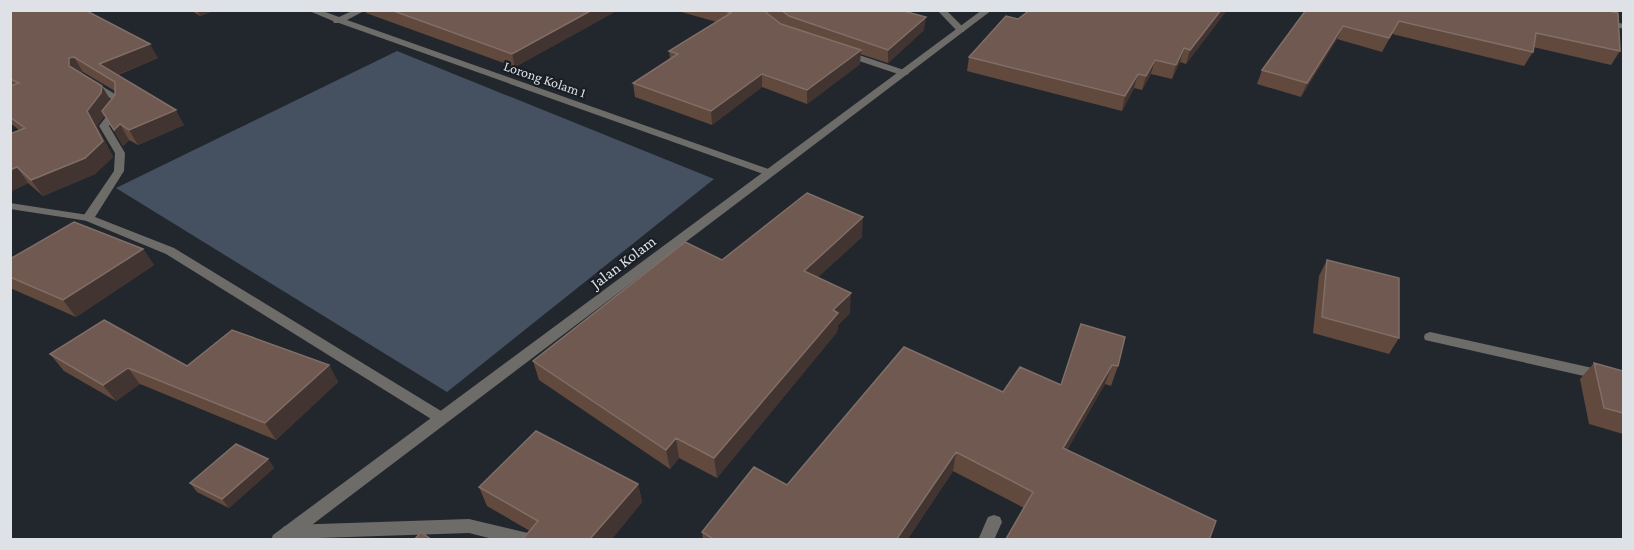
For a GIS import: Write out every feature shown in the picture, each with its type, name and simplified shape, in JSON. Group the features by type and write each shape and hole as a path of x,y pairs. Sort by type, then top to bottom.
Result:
{"street":[{"name":"Lorong Kolam 1","path":"311,10 770,173"},
{"path":"337,21 362,10"},
{"path":"941,10 961,30"},
{"name":"Jalan Kolam","path":"284,536 988,10"},
{"path":"1591,17 1623,27"},
{"path":"839,51 904,73"},
{"path":"82,77 118,99 117,109 104,126 120,153 119,171 88,218"},
{"path":"10,206 88,218 170,250 441,418"},
{"path":"1430,337 1623,380"},
{"path":"986,540 994,522"},
{"path":"284,536 469,526 528,540"}],"shaded area":[{"path":"397,51 714,179 447,392 116,188"}],"building":[{"path":"10,10 85,10 150,44 99,64 176,110 129,130 120,124 114,130 102,111 115,95 115,82 74,57 69,58 69,66 102,86 101,93 87,111 103,141 85,158 31,180 17,167 10,170 10,134 25,128 10,117 10,86 19,83 10,79"},
{"path":"391,10 592,10 512,54"},
{"path":"722,10 763,10 781,24 861,50 807,90 762,74 711,111 633,83 678,54 669,51 731,13"},
{"path":"781,10 900,10 926,17 888,50 789,16"},
{"path":"1030,10 1221,10 1190,50 1184,48 1176,65 1155,60 1146,76 1138,74 1125,96 969,57 1006,16 1018,19"},
{"path":"1306,10 1605,10 1618,13 1620,51 1536,33 1533,52 1399,21 1389,38 1343,26 1307,83 1262,70"},
{"path":"807,193 863,217 804,271 851,293 833,310 838,313 714,458 676,438 666,450 533,361 685,242 722,260"},
{"path":"74,222 143,249 63,300 10,277 10,259"},
{"path":"1327,260 1399,278 1399,338 1322,317"},
{"path":"104,320 187,366 232,330 329,365 265,423 128,368 103,385 50,354"},
{"path":"1081,324 1125,337 1118,366 1112,365 1063,448 1216,521 1209,540 1008,540 1006,539 1033,492 956,452 896,540 715,540 702,532 754,467 787,485 904,347 1003,392 1020,367 1061,385"},
{"path":"1594,363 1623,371 1623,413 1604,408"},
{"path":"536,431 638,484 589,540 522,540 538,521 479,487"},
{"path":"236,444 268,459 222,499 190,483"},
{"path":"421,532 432,540 414,540"}]}
